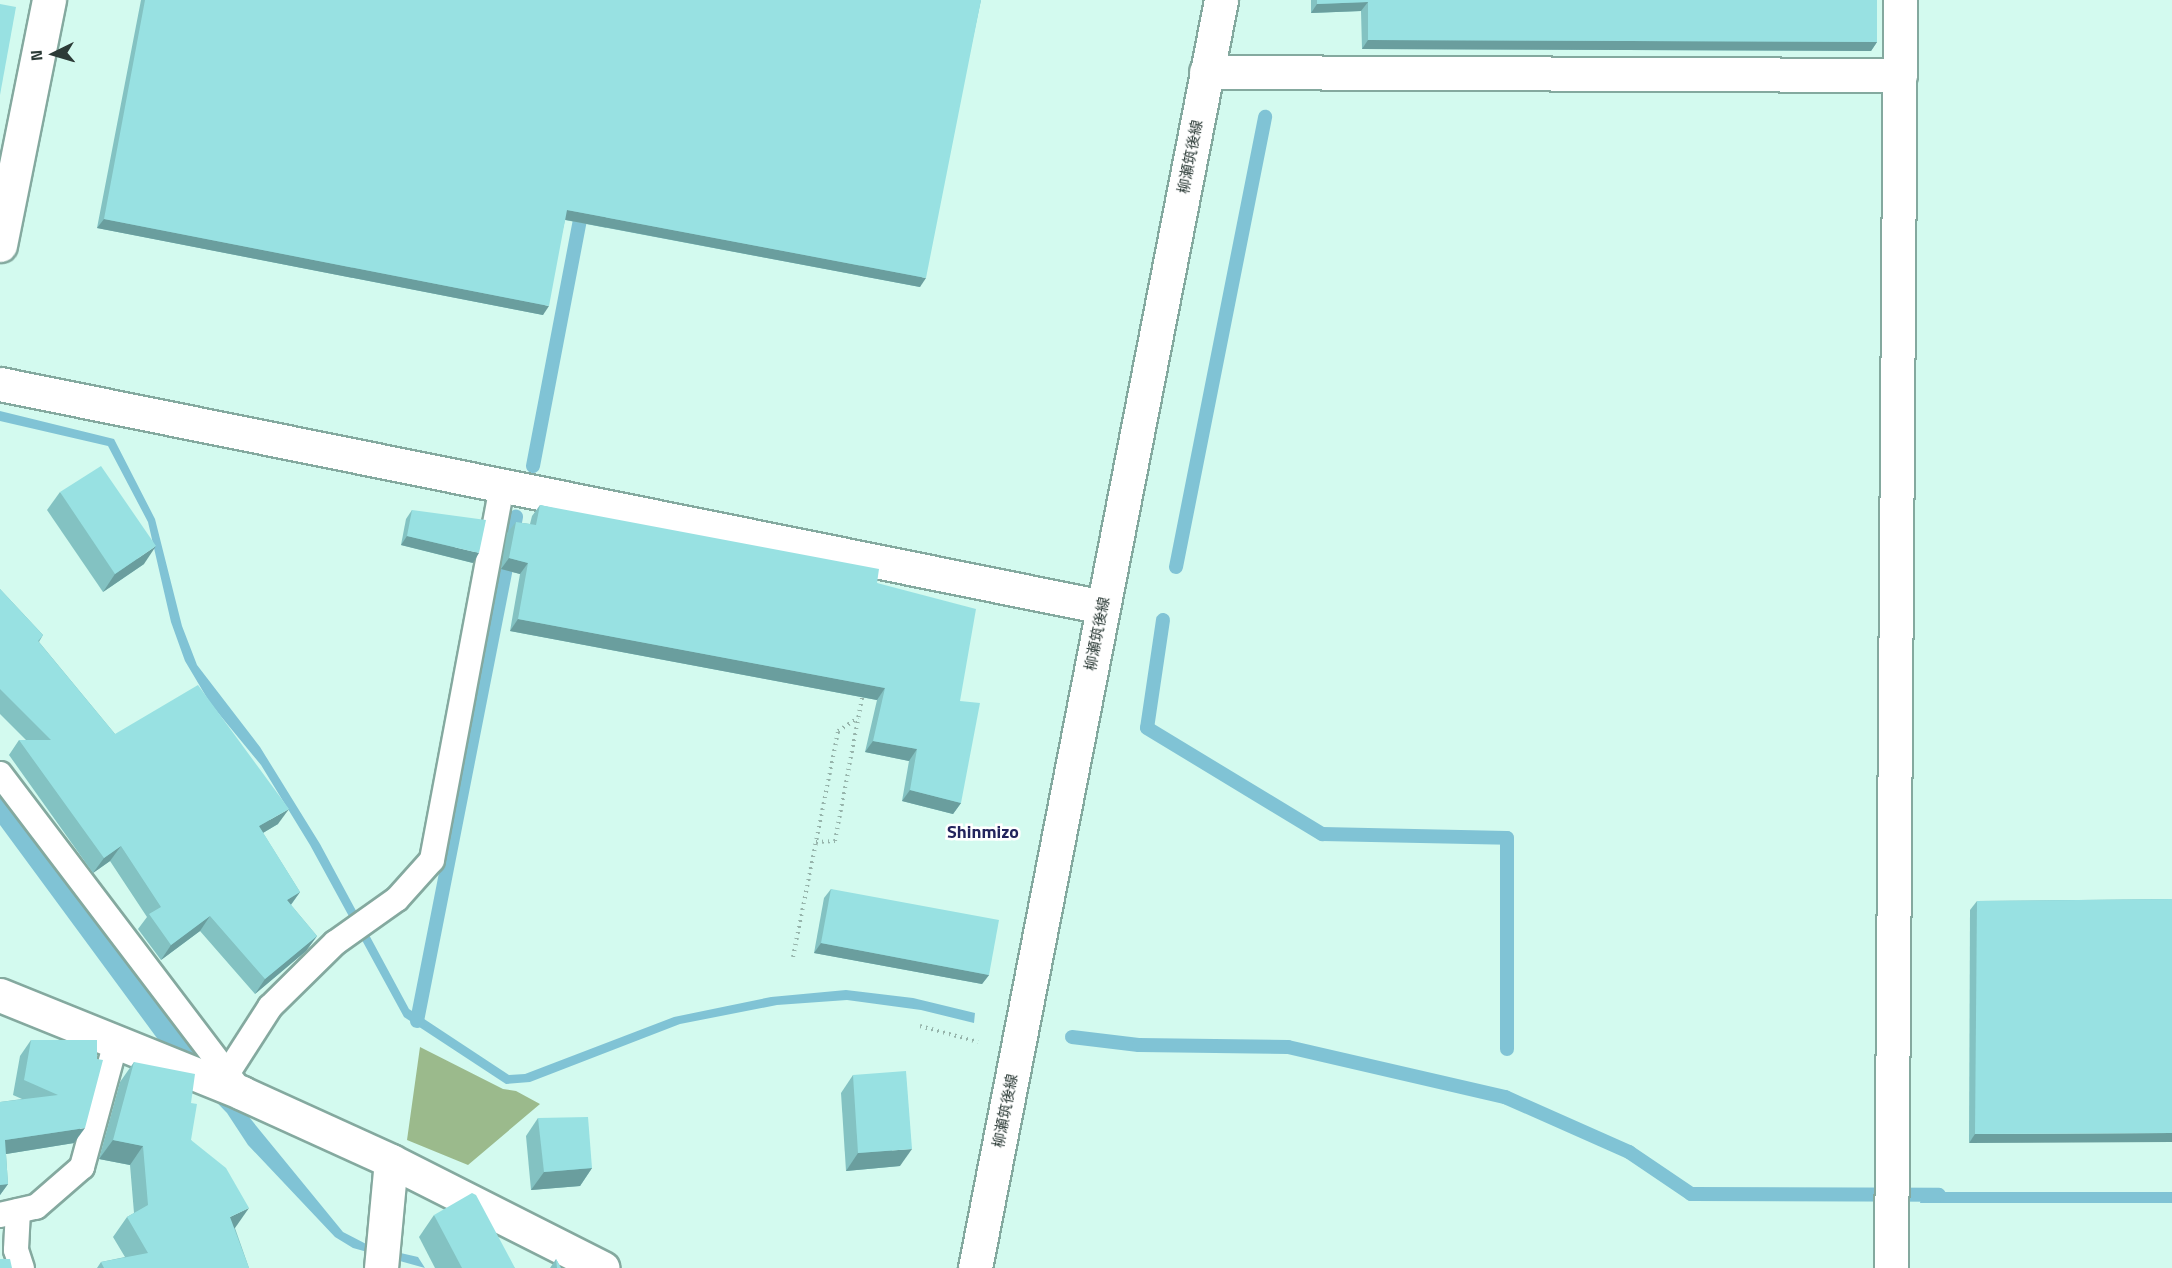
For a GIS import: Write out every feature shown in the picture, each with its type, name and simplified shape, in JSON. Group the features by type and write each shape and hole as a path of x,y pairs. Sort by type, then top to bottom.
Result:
{"street":[{"path":"0,245 49,0"},
{"name":"柳瀬筑後線","path":"975,1268 1221,0"},
{"path":"1891,1268 1900,0"},
{"path":"1206,72 1900,75"},
{"path":"0,384 1103,606"},
{"path":"0,995 116,1042 235,1084 603,1268"},
{"path":"381,1268 391,1161"}],"lane":[{"path":"0,774 235,1084 270,1007 335,944 397,899 432,860 502,485"},
{"path":"22,1268 9,1213 36,1207 82,1167 116,1042"}],"path":[{"path":"816,843 835,841 865,685"},
{"path":"793,957 838,730 858,718"},
{"path":"920,1026 984,1044"}],"green space":[{"path":"420,1047 503,1089 516,1091 540,1104 468,1165 407,1140"}],"water":[{"path":"0,411 114,439 155,519 182,626 197,665 260,747 320,844 409,1009 509,1075 525,1074 674,1017 771,997 846,990 913,998 975,1013 974,1023 921,1010 847,1000 777,1005 680,1024 530,1082 506,1084 404,1017 310,845 261,765 210,703 185,661 171,622 148,522 108,446 0,421"},
{"path":"0,786 186,1040 343,1232 370,1246 418,1257 425,1268 353,1248 335,1237 248,1145 227,1113 165,1049 0,825"},
{"path":"1923,1192 2172,1192 2172,1203 1920,1203"}],"building":[{"path":"145,0 981,0 926,278 567,210 549,306 104,219"},
{"path":"1317,0 1877,0 1877,42 1368,40 1368,2 1317,4"},
{"path":"0,4 16,7 0,95"},
{"path":"101,466 156,546 115,574 60,492"},
{"path":"540,505 879,569 877,583 976,609 960,701 980,703 961,803 910,790 917,749 873,741 885,688 518,619 528,563 509,558 516,522 536,525"},
{"path":"412,510 486,520 479,553 407,536"},
{"path":"0,589 43,635 38,641 115,734 198,685 289,809 259,826 300,892 287,900 317,936 265,979 210,916 171,945 149,914 161,907 121,846 104,858 19,740 51,740 0,689"},
{"path":"831,889 999,920 989,975 821,943"},
{"path":"2172,899 2172,1133 1975,1134 1977,901"},
{"path":"31,1040 97,1040 97,1059 103,1060 85,1128 5,1140 8,1184 0,1185 0,1102 58,1095 24,1080"},
{"path":"134,1062 195,1074 191,1103 197,1104 191,1140 226,1168 249,1208 230,1217 249,1268 104,1268 101,1262 148,1253 127,1217 148,1205 143,1146 113,1140"},
{"path":"906,1071 912,1149 858,1153 853,1075"},
{"path":"588,1117 592,1168 544,1172 538,1118"},
{"path":"472,1193 476,1195 515,1268 462,1268 434,1215"},
{"path":"0,1259 10,1259 12,1268 0,1268"}],"waterway":[{"path":"1176,567 1265,117"},
{"path":"533,466 583,205"},
{"path":"417,1021 516,517"},
{"path":"1163,620 1147,728 1322,834 1507,838 1507,1049"},
{"path":"1072,1037 1139,1045 1288,1047 1505,1097 1629,1152 1691,1194 1939,1195"}],"district":[{"name":"Shinmizo","path":"983,832"}]}
